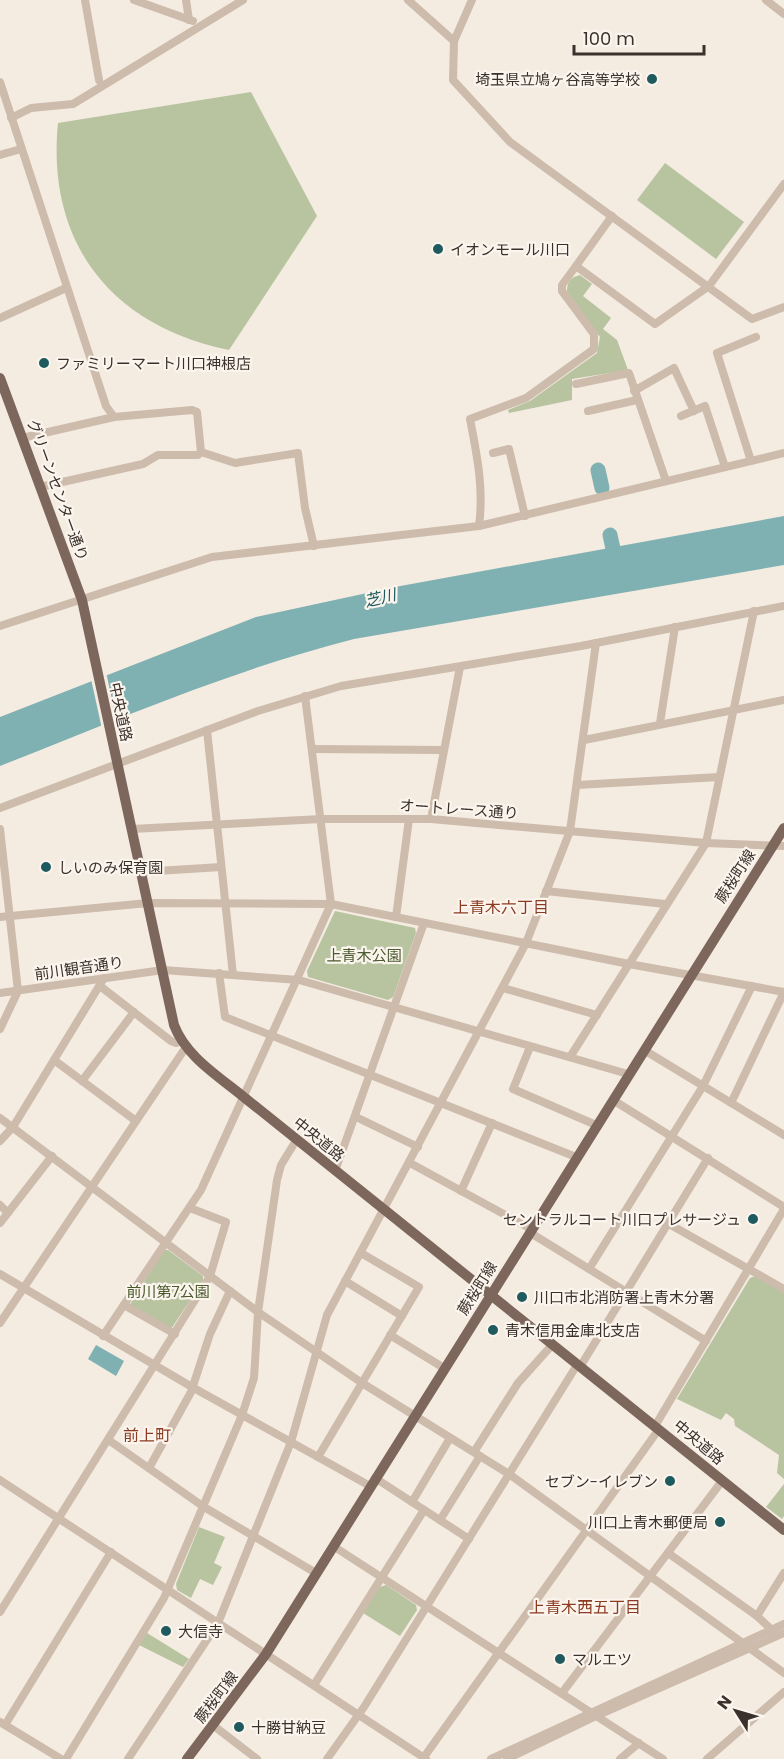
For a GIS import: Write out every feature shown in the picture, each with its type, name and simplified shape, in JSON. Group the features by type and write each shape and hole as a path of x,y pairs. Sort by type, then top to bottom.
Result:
{"main road":[{"name":"グリーンセンター通り","path":"0,378 82,600 85,614"},
{"name":"中央道路","path":"85,614 174,1025 184,1044 245,1098 335,1171 784,1530"},
{"name":"蕨桜町線","path":"188,1759 266,1654 628,1074 779,846 784,828"}],"street":[{"path":"85,0 99,80"},
{"path":"134,0 191,20 186,0"},
{"path":"160,0 162,10"},
{"path":"11,117 31,108 73,104 243,0"},
{"path":"408,0 454,41"},
{"path":"472,0 454,41 453,80 510,142 752,319 784,307"},
{"path":"766,0 784,14"},
{"path":"0,82 106,406 114,417"},
{"path":"0,155 21,149"},
{"path":"576,266 655,324 709,286 784,184"},
{"path":"479,526 482,504 480,473 470,419 526,398 594,349 594,334 562,291 562,285 612,216"},
{"path":"0,318 66,288"},
{"path":"751,461 717,353 756,337"},
{"path":"588,411 636,395 674,368 694,411"},
{"path":"576,384 628,373 666,481"},
{"path":"681,416 705,406 726,467"},
{"path":"22,438 114,417 192,410 197,412 201,452"},
{"path":"493,453 509,449 525,516"},
{"path":"201,452 235,463 298,453 305,508 314,546"},
{"path":"40,488 142,464 158,456 198,455 201,452"},
{"path":"0,626 212,557 479,526 784,453"},
{"path":"0,808 207,730 341,686 596,643 784,606"},
{"path":"570,1057 665,904 706,843 754,611"},
{"path":"660,723 675,627"},
{"path":"128,1759 218,1623 291,1442 327,1315 480,1033 526,943 570,831 596,643"},
{"path":"431,819 460,667"},
{"path":"103,1336 201,1190 274,1036 331,904 305,696"},
{"path":"584,740 733,708 784,700"},
{"path":"207,730 215,824 233,975"},
{"path":"312,749 444,750"},
{"path":"577,785 719,777"},
{"name":"オートレース通り","path":"132,829 321,819 431,819 706,843 779,846"},
{"path":"396,917 409,819"},
{"path":"0,829 18,991 0,1029"},
{"path":"141,872 221,867"},
{"path":"546,891 665,904"},
{"path":"0,917 148,903 331,904 629,964 784,992 731,1103"},
{"path":"335,1171 424,923"},
{"name":"前川観音通り","path":"0,993 102,982 163,970 298,980 628,1074"},
{"path":"219,974 225,1017 576,1157"},
{"path":"0,1141 13,1127 102,982 134,1012 171,1041 184,1044 136,1121 0,1323"},
{"path":"589,1269 703,1086 752,986"},
{"path":"503,988 597,1015"},
{"path":"82,1081 134,1012"},
{"path":"530,1047 513,1089 596,1125"},
{"path":"644,1050 784,1135"},
{"path":"54,1060 136,1121"},
{"path":"1,1483 111,1552 425,1758 657,1427 784,1208 613,1100"},
{"path":"356,1117 418,1147"},
{"path":"0,1118 52,1156 90,1188 258,1312 363,1383 509,1474 784,1673"},
{"path":"461,1191 492,1124"},
{"path":"111,1552 2,1723 63,1759 168,1589 242,1415 255,1378 258,1312 277,1180 281,1166 297,1139"},
{"path":"0,1223 52,1156"},
{"path":"327,1759 357,1713 364,1707 509,1474 626,1293 708,1158"},
{"path":"410,1163 530,1231 706,1341"},
{"path":"0,1205 8,1213"},
{"path":"0,1612 58,1518 110,1441 210,1276 226,1222 190,1208"},
{"path":"669,1224 784,1289"},
{"path":"318,1456 419,1287 361,1253"},
{"path":"0,1274 192,1388 318,1456 412,1502 469,1539"},
{"path":"345,1281 402,1316"},
{"path":"149,1468 176,1422 192,1388 210,1334 230,1291"},
{"path":"124,1305 175,1334"},
{"path":"390,1335 444,1368"},
{"path":"440,1520 518,1383 552,1345"},
{"path":"412,1502 450,1438"},
{"path":"110,1441 204,1507 316,1573"},
{"path":"562,1694 722,1481"},
{"path":"314,1685 424,1510"},
{"path":"333,1546 663,1759"},
{"path":"668,1553 778,1633"},
{"path":"757,1616 784,1573"},
{"path":"491,1759 533,1743 593,1714 778,1633 784,1624"},
{"path":"707,1759 784,1692"},
{"path":"214,1726 257,1759"},
{"path":"507,1759 533,1743"},
{"path":"530,1759 533,1743"},
{"path":"620,1759 639,1743"}],"green space":[{"path":"251,92 317,216 229,350 188,338 151,321 120,300 95,273 76,242 63,206 57,167 58,123"},
{"path":"665,163 744,222 716,259 637,200"},
{"path":"580,275 592,284 583,296 611,318 603,329 617,340 628,370 572,379 572,400 509,413 508,410 530,401 597,353 600,337 567,291 570,280"},
{"name":"上青木公園","path":"335,911 415,928 416,933 393,997 388,1000 308,977 307,971"},
{"name":"前川第7公園","path":"164,1250 168,1250 203,1276 203,1281 171,1329 129,1306"},
{"path":"756,1276 784,1293 784,1479 777,1473 779,1455 735,1426 734,1419 726,1413 721,1420 677,1399 750,1278"},
{"path":"784,1484 784,1516 782,1519 766,1507"},
{"path":"199,1527 225,1537 214,1563 222,1567 213,1585 200,1579 191,1598 177,1590 176,1584"},
{"path":"386,1585 416,1605 417,1610 400,1636 363,1613 380,1587"},
{"path":"147,1633 189,1659 183,1667 139,1645"}],"water":[{"name":"芝川","path":"784,516 784,565 354,639 264,665 219,681 0,766 0,717 256,617 395,587"},
{"path":"96,1345 124,1361 116,1376 88,1359"}],"pier":[{"path":"106,672 117,723 102,729 91,679"}],"waterway":[{"path":"598,470 602,488"},
{"path":"610,535 617,567"}],"place":[{"name":"埼玉県立鳩ヶ谷高等学校","path":"652,79"},
{"name":"イオンモール川口","path":"438,249"},
{"name":"ファミリーマート川口神根店","path":"44,363"},
{"name":"しいのみ保育園","path":"46,867"},
{"name":"セントラルコート川口プレサージュ","path":"753,1219"},
{"name":"川口市北消防署上青木分署","path":"522,1297"},
{"name":"青木信用金庫北支店","path":"493,1330"},
{"name":"セブン-イレブン","path":"670,1481"},
{"name":"川口上青木郵便局","path":"720,1522"},
{"name":"大信寺","path":"166,1631"},
{"name":"マルエツ","path":"560,1659"},
{"name":"十勝甘納豆","path":"239,1727"}],"district":[{"name":"上青木六丁目","path":"501,907"},
{"name":"前上町","path":"147,1435"},
{"name":"上青木西五丁目","path":"585,1607"}]}
